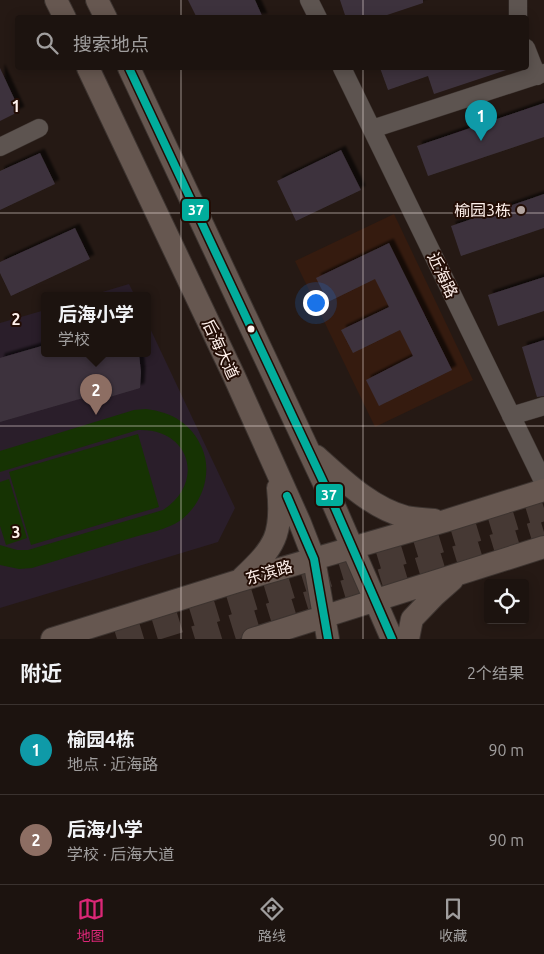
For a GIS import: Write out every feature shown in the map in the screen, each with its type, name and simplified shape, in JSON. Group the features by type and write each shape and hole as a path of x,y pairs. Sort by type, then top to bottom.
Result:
{"main road":[{"path":"56,0 64,15"},
{"path":"97,0 104,15"},
{"name":"后海大道","path":"89,70 234,376 314,559 326,628"},
{"path":"130,70 308,449 392,639"},
{"path":"308,449 338,476 376,503 407,518 445,521"},
{"path":"238,581 265,556 276,537 281,512 276,472"},
{"name":"东滨路","path":"52,639 238,581 544,490"},
{"path":"253,639 326,628 376,601 544,547"},
{"path":"408,639 412,618 460,574"}],"street":[{"path":"309,0 316,15"},
{"path":"518,0 518,15"},
{"path":"372,129 540,75 529,54"},
{"name":"近海路","path":"343,70 544,483"},
{"path":"0,147 39,128"},
{"path":"511,416 544,406"}],"shaded area":[{"path":"394,214 473,380 375,427 295,261"},
{"path":"129,284 133,292 102,292"},
{"path":"41,311 41,357 151,357 151,330 235,508 218,542 0,608 0,323"}],"green space":[{"path":"146,409 173,416 187,426 198,440 205,458 206,478 195,506 181,520 163,529 32,568 19,569 0,565 0,545 17,550 28,550 163,510 176,498 185,485 188,472 186,459 180,447 170,438 156,432 138,430 0,472 0,451 134,410"},
{"path":"138,434 159,507 31,545 9,472"},
{"path":"9,479 27,538 6,545 0,526 0,482"}],"building":[{"path":"188,0 255,0 262,15 196,15"},
{"path":"340,0 423,0 423,3 387,15 345,15"},
{"path":"0,68 20,111 0,121"},
{"path":"381,70 506,70 434,94 428,76 388,90"},
{"path":"544,103 544,137 428,176 417,146"},
{"path":"341,150 361,190 296,221 277,181"},
{"path":"40,153 55,184 0,210 0,171"},
{"name":"榆园3栋","path":"544,194 544,228 461,256 451,226"},
{"path":"75,228 90,259 11,296 0,273 0,262"},
{"path":"389,243 452,370 379,406 366,380 413,356 400,330 353,353 341,330 389,307 375,279 328,302 316,278"},
{"path":"544,277 544,311 498,326 488,295"},
{"path":"544,340 544,396 537,397 522,347"},
{"path":"41,346 41,357 139,357 140,388 96,401 90,396 0,422 0,358"}],"tunnel":[{"path":"117,639 544,508"},
{"path":"195,639 544,532"}],"transit line":[{"name":"37","path":"130,70 329,494 392,639"},
{"name":"37","path":"287,496 314,559 328,639"}],"place":[{"name":"榆园4栋","path":"481,141"},
{"name":"榆园3栋","path":"521,210"},
{"name":"后海小学","path":"96,415"}]}
